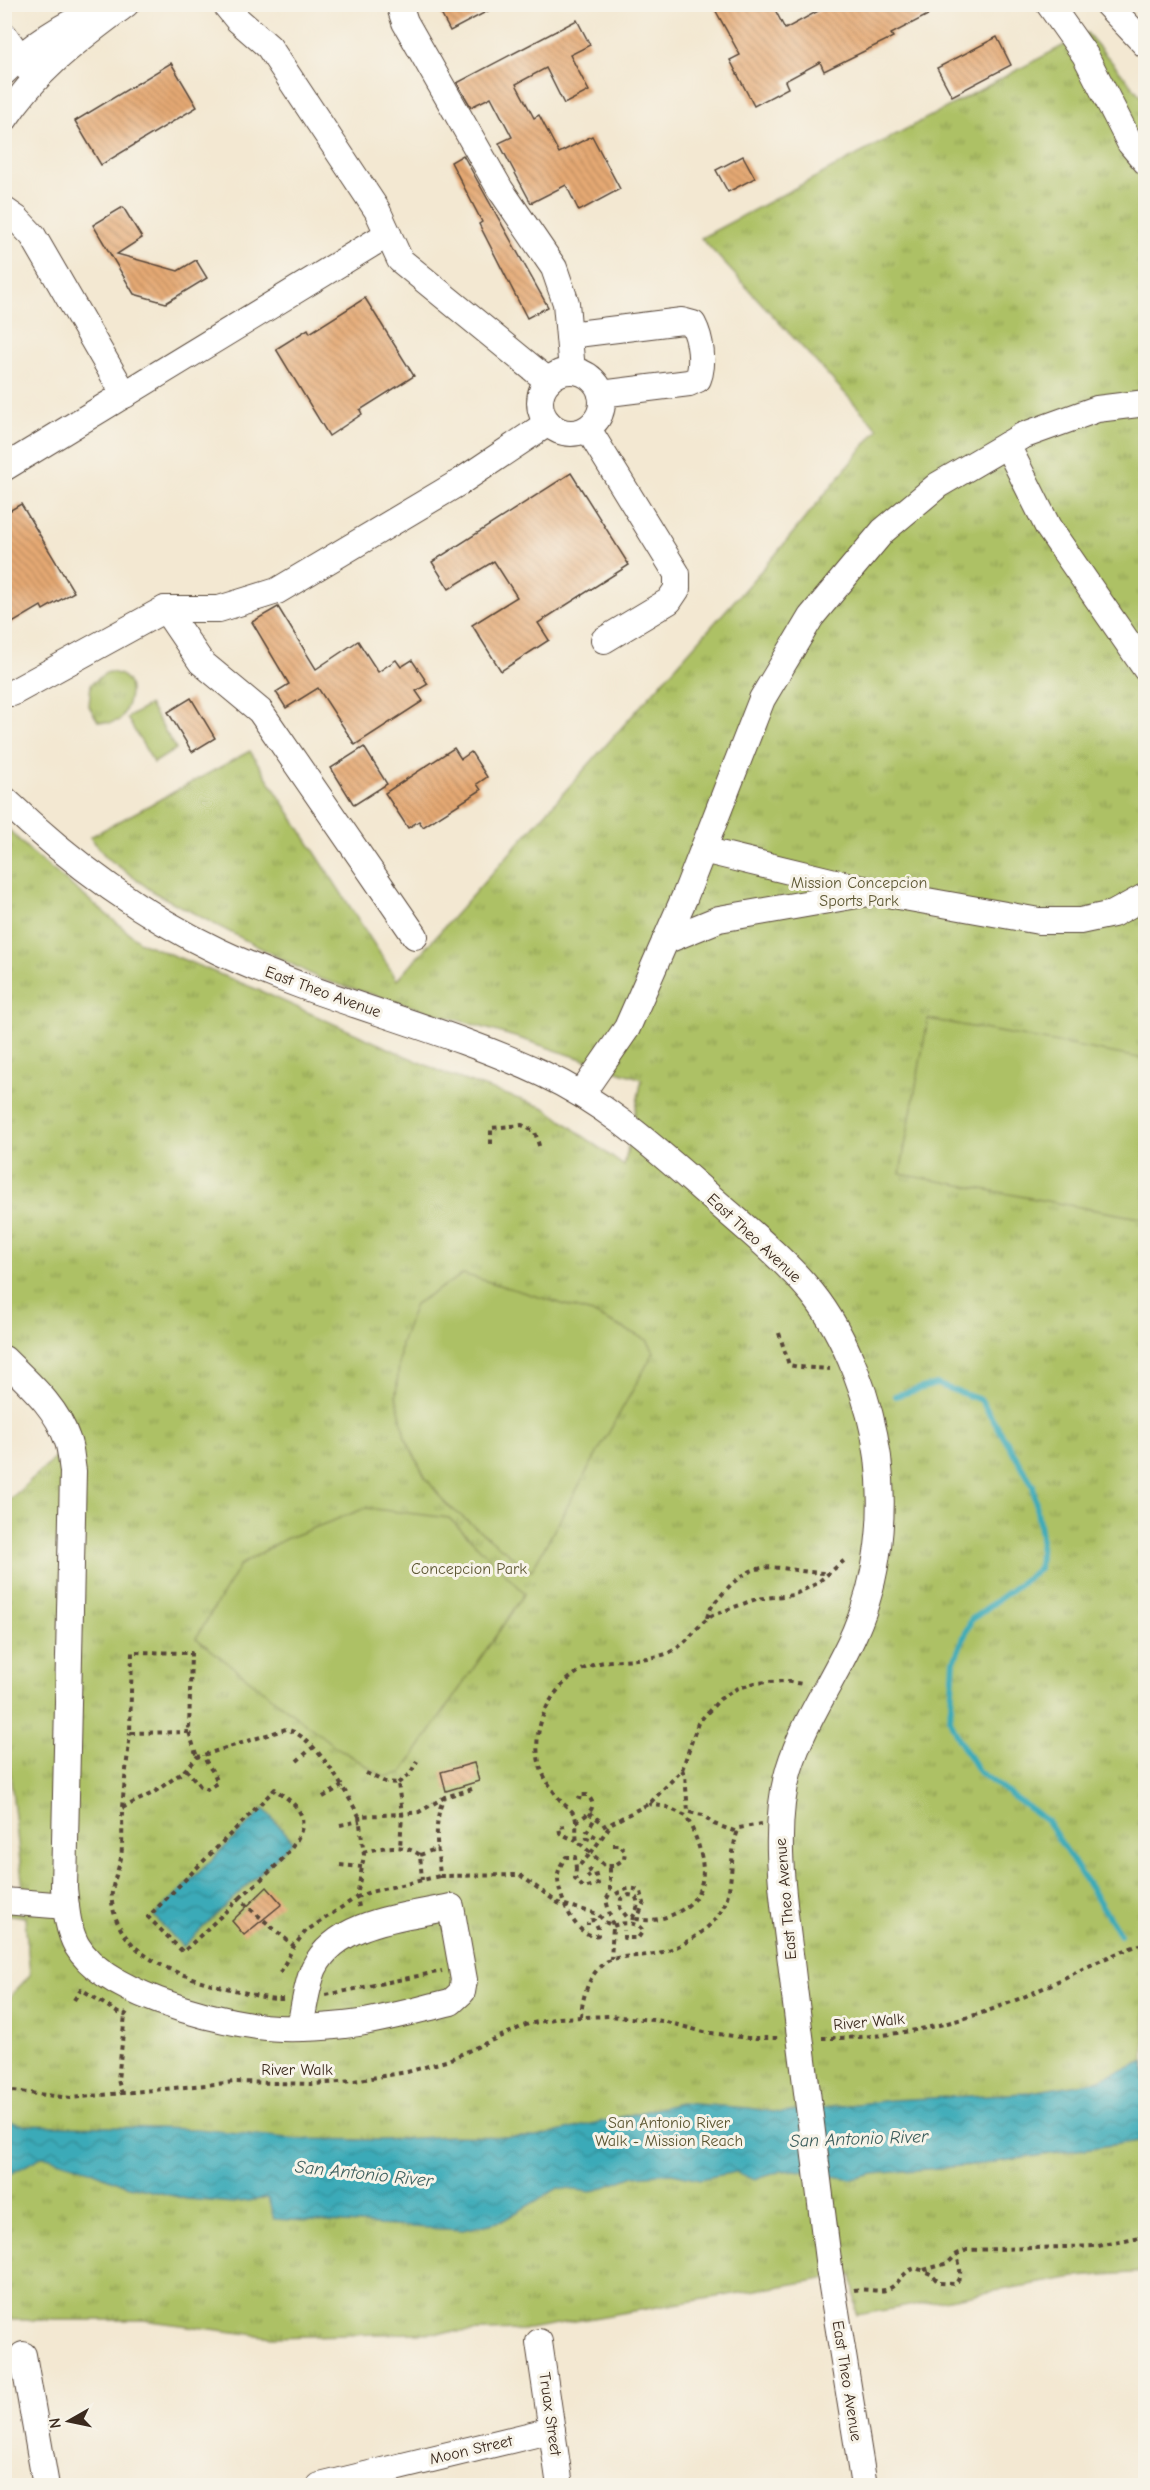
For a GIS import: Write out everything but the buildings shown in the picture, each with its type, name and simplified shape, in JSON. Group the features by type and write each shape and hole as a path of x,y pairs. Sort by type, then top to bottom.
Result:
{"street":[{"path":"12,64 80,17 109,4"},
{"path":"4,120 35,78 71,45 126,4"},
{"path":"225,4 238,20 268,47 377,210 400,260 548,381"},
{"path":"399,4 405,22 500,189 554,268 566,303 572,371"},
{"path":"1049,4 1085,55 1130,143 1146,162"},
{"path":"1107,4 1146,45"},
{"path":"4,36 12,64 35,78"},
{"path":"4,210 17,219 33,236 126,395"},
{"path":"4,468 388,234"},
{"path":"569,335 682,321 693,324 697,332 701,370 698,379 689,383 601,394"},
{"path":"572,371 585,374 595,382 601,394 602,407 597,419 588,429 578,433 556,430 548,423 541,410 541,394 548,381 559,373 572,371"},
{"path":"582,1093 627,1028 703,850 762,699 811,617 883,531 938,485 1022,436 1097,409 1146,403"},
{"path":"4,693 12,693 165,609 219,609 277,591 460,482 548,423"},
{"path":"588,429 677,574 677,589 669,602 604,640"},
{"path":"1007,445 1048,527 1146,669"},
{"path":"165,609 201,662 260,711 415,936"},
{"name":"East Theo Avenue","path":"4,799 43,836 91,874 151,915 217,951 290,981 519,1064 582,1093 645,1140 774,1252 813,1295 844,1346 865,1398 878,1454 881,1508 877,1557 868,1596 856,1630 817,1704 790,1767 780,1823 781,1859 794,1988 829,2268 864,2486"},
{"path":"703,850 876,891 1039,921 1080,921 1113,914 1146,896"},
{"path":"665,941 719,919 876,891"},
{"path":"4,1359 40,1394 60,1422 68,1441 73,1495 64,1888 68,1924 76,1945 92,1963 114,1981 139,1993 217,2018 258,2026 300,2028 345,2025 452,2002 462,1992 464,1980 451,1907 368,1925 351,1933 330,1948 315,1967 300,2028"},
{"path":"4,1901 66,1906"},
{"name":"Truax Street","path":"539,2342 560,2486"},
{"path":"23,2355 46,2486"},
{"name":"Moon Street","path":"320,2486 552,2430"}],"path":[{"path":"490,1144 490,1128 522,1125 535,1132 540,1149"},
{"path":"779,1333 789,1365 799,1368 830,1369"},
{"path":"707,1619 723,1610 756,1599 794,1595 816,1584 846,1559"},
{"path":"577,1841 575,1815 549,1784 539,1765 538,1734 550,1701 563,1684 594,1664 653,1657 671,1652 692,1637 707,1619 715,1602 746,1572 770,1567 829,1573"},
{"path":"196,1757 189,1732 191,1653 132,1652 130,1733 122,1808 121,1857 111,1891 112,1905 120,1927 130,1941 152,1961 191,1979 278,1999 306,1999 414,1976 462,1969"},
{"path":"576,1869 591,1853 612,1823 648,1804 682,1770 698,1723 720,1699 736,1689 755,1683 784,1681 803,1684"},
{"path":"122,1808 153,1793 186,1769 196,1757 286,1729 295,1731 312,1748 342,1786 359,1819 363,1852 357,1897 361,1911"},
{"path":"130,1733 189,1732"},
{"path":"297,1761 312,1748"},
{"path":"186,1769 201,1786 207,1789 212,1787 217,1783 216,1777 206,1766 204,1755"},
{"path":"366,1773 385,1782 398,1783 411,1774 417,1761"},
{"path":"635,1918 638,1906 635,1896 629,1895 621,1899 620,1908 627,1917 635,1918 664,1918 682,1911 695,1897 700,1887 704,1867 702,1853 687,1814 685,1775 682,1770"},
{"path":"398,1783 402,1814 400,1848"},
{"path":"323,1797 342,1786"},
{"path":"275,1789 300,1811 303,1824 293,1848 240,1898 183,1952 148,1917 275,1789"},
{"path":"340,1825 359,1819 419,1812 445,1797 472,1790"},
{"path":"576,1822 589,1813 593,1806 590,1798 580,1795 579,1800"},
{"path":"440,1876 437,1824 440,1805 445,1797"},
{"path":"648,1804 667,1807 687,1814 702,1815 714,1824 737,1832"},
{"path":"589,1813 598,1819 607,1830"},
{"path":"595,1834 592,1840 586,1833 594,1820 598,1819"},
{"path":"581,2017 582,2000 589,1984 603,1963 675,1947 694,1938 719,1914 728,1897 731,1855 739,1828 780,1823"},
{"path":"565,1826 559,1827 560,1833 577,1841 610,1868"},
{"path":"610,1868 620,1863 625,1856 622,1847 613,1845"},
{"path":"363,1852 378,1848 412,1849 420,1855 422,1880"},
{"path":"420,1855 438,1848"},
{"path":"588,1924 588,1920 594,1920 598,1928 598,1935 589,1936 584,1933 570,1915 560,1890 559,1872 563,1861 569,1856 575,1857 576,1880 579,1885 584,1888 598,1884 596,1872 591,1870 586,1873 590,1878"},
{"path":"340,1865 362,1866"},
{"path":"610,1868 610,1893 606,1900 613,1926 611,1960"},
{"path":"357,1897 440,1876 512,1873 537,1885 558,1903 598,1914 605,1922 613,1926 625,1923 638,1925 643,1931 639,1938 629,1940 624,1938 624,1930"},
{"path":"616,1894 627,1888 640,1892 644,1903 635,1918"},
{"path":"240,1898 294,1946"},
{"name":"River Walk","path":"812,2038 844,2039 907,2032 964,2020 1008,2004 1075,1971 1146,1943"},
{"path":"122,2094 118,2080 125,2014"},
{"name":"River Walk","path":"4,2090 71,2098 236,2082 313,2084 354,2081 407,2072 446,2061 528,2025 559,2018 609,2016 663,2020 704,2032 748,2038 780,2038"},
{"path":"852,2290 867,2288 886,2290 909,2270 924,2270 930,2266 948,2263 957,2254 967,2250 1098,2246 1146,2237"},
{"path":"924,2270 939,2283 955,2284 961,2274 957,2254"}],"green space":[{"path":"1087,33 1145,101 1145,2272 1075,2277 857,2315 852,2274 522,2330 272,2337 143,2320 13,2320 5,2317 5,2002 30,1975 25,1917 5,1914 5,1890 23,1889 4,1717 5,1504 56,1457 70,1416 5,1346 4,825 31,852 140,942 256,989 446,1074 545,1108 624,1166 642,1079 525,1040 320,979 155,893 106,857 90,837 250,751 397,980 775,555 878,429 701,238"},
{"path":"110,672 119,674 125,679 130,691 120,720 110,723 98,721 89,706 91,684"},
{"path":"149,705 176,749 154,763 127,718"},
{"path":"928,1019 1145,1059 1145,1219 900,1174"},
{"path":"463,1274 592,1313 647,1340 654,1352 531,1571 446,1504 425,1477 405,1437 396,1395 401,1344 415,1304"},
{"name":"Concepcion Park","path":"366,1508 449,1518 525,1593 402,1773 384,1777 333,1745 196,1638 240,1565 285,1539"}],"water":[{"path":"264,1809 293,1841 183,1947 154,1916"},
{"name":"San Antonio River","path":"1145,2061 1145,2140 983,2164 873,2174 853,2179 795,2170 781,2171 755,2180 736,2172 700,2179 672,2173 634,2176 591,2192 558,2188 502,2221 463,2230 274,2219 268,2198 233,2203 187,2199 125,2185 87,2169 43,2156 5,2177 5,2120 23,2125 198,2129 298,2139 536,2137 680,2103 749,2108 780,2113 891,2100 1025,2093 1091,2082"}],"waterway":[{"path":"895,1396 936,1384 981,1400 1033,1485 1041,1536 1039,1569 971,1620 954,1661 950,1720 959,1740 979,1772 1047,1821 1120,1934"}],"park label":[{"name":"Mission Concepcion Sports Park","path":"859,892"},
{"name":"San Antonio River Walk - Mission Reach","path":"669,2132"}]}
